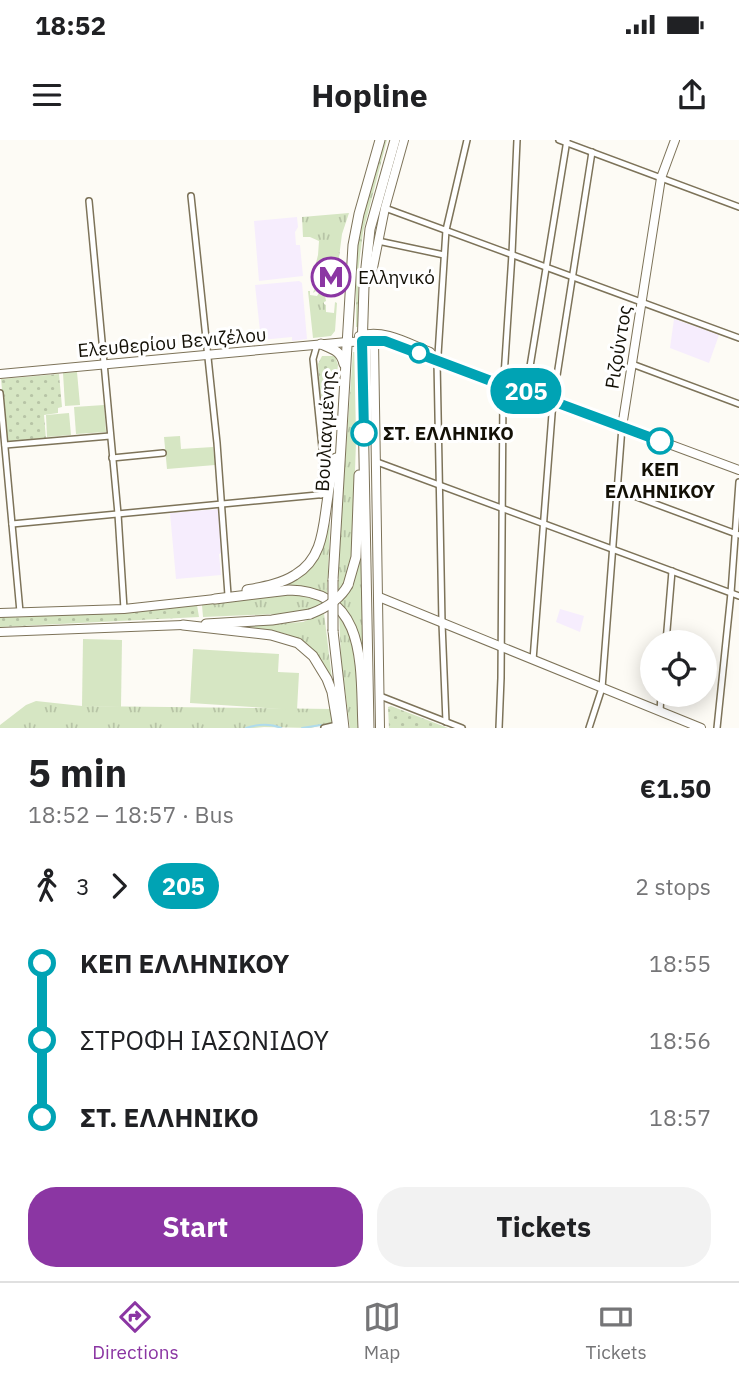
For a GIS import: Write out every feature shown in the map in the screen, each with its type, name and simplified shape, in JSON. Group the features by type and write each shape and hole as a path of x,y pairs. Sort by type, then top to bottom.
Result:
{"main road":[{"name":"Βουλιαγμένης","path":"340,727 333,631 333,580 351,266 363,200 380,140"},
{"name":"Βουλιαγμένης","path":"369,728 363,410 364,286 370,229 395,140"},
{"path":"319,345 340,353 346,370"},
{"path":"183,625 272,620 310,614 336,601 344,593 356,557 363,410"},
{"path":"215,599 289,579 309,564 322,539 325,494 342,429"},
{"path":"215,599 301,590 336,604 356,636 363,728"},
{"path":"183,625 271,635 298,643 313,656 327,679 340,727"}],"street":[{"path":"364,286 372,273 385,208 404,140"},
{"path":"446,722 438,358 446,230 467,140"},
{"path":"499,728 504,383 517,140"},
{"name":"Ριζούντος","path":"589,728 603,688 622,427 660,178 675,140"},
{"path":"526,391 564,141 739,207"},
{"path":"533,660 553,401 592,152"},
{"path":"191,196 222,504 228,595"},
{"path":"89,201 118,514 124,609"},
{"path":"385,208 739,338"},
{"path":"378,241 444,255"},
{"path":"363,338 385,334 438,358"},
{"name":"Ελευθερίου Βενιζέλου","path":"0,374 319,345 363,338"},
{"path":"363,338 385,341 502,380 739,470"},
{"path":"374,341 380,728"},
{"path":"313,359 319,345"},
{"path":"12,524 325,494 313,359 301,346"},
{"path":"632,363 739,404"},
{"path":"0,393 20,612"},
{"path":"5,444 110,436"},
{"path":"112,458 163,453"},
{"path":"377,462 739,596"},
{"path":"717,728 737,534 739,482"},
{"path":"618,490 737,534"},
{"path":"667,630 672,571"},
{"path":"379,597 701,728"},
{"path":"0,613 124,609 215,599"},
{"path":"0,632 183,625"},
{"path":"379,696 462,728"},
{"path":"660,707 660,711"},
{"path":"324,728 340,727"}],"shaded area":[{"path":"297,217 296,245 300,245 303,276 259,281 254,221"},
{"path":"299,281 302,283 307,339 292,341 292,337 261,340 255,285"},
{"path":"674,319 719,335 709,363 670,348"},
{"path":"219,509 223,553 219,554 221,575 176,579 170,513"},
{"path":"560,609 584,616 580,632 556,622"}],"green space":[{"path":"383,140 387,140 363,232 356,327 356,257 359,232"},
{"path":"349,213 342,234 337,273 333,266 329,266 323,275 323,284 319,284 319,289 313,293 319,241 303,237 302,217"},
{"path":"308,291 310,295 325,295 326,312 334,313 335,302 337,303 335,331 331,336 313,338"},
{"path":"353,352 356,352 357,412 352,559 350,570 338,592 340,534"},
{"path":"322,356 335,356 338,365 329,441 325,450 318,364"},
{"path":"77,372 80,405 65,406 63,373"},
{"path":"59,374 62,407 58,408 58,413 44,415 46,439 7,442 1,379"},
{"path":"104,405 106,432 76,434 74,407"},
{"path":"69,413 71,435 47,437 46,415"},
{"path":"180,436 181,449 213,447 215,465 167,469 164,437"},
{"path":"330,522 327,596 260,591 294,580 326,537"},
{"path":"360,524 363,524 364,688 361,651 338,604 346,594"},
{"path":"293,593 327,601 301,613 203,617 202,605"},
{"path":"197,605 199,617 0,627 0,617 139,611"},
{"path":"339,612 355,653 360,728 350,728 341,660"},
{"path":"324,613 332,679 312,650 302,642 277,632 229,625 303,622"},
{"path":"83,639 122,640 121,707 82,706"},
{"path":"193,649 279,654 278,672 299,673 297,710 190,703"},
{"path":"36,701 82,706 332,709 333,722 311,728 0,728 0,725 26,705"},
{"path":"388,707 448,728 389,728"}],"waterway":[{"path":"246,728 264,725 281,728"},
{"path":"302,728 321,725"}],"bus line":[{"name":"205","path":"364,433 362,341 385,341 660,441"}],"place":[{"name":"Ελληνικό","path":"331,277"},
{"name":"ΣΤ. ΕΛΛΗΝΙΚΟ","path":"364,433"},
{"name":"ΚΕΠ ΕΛΛΗΝΙΚΟΥ","path":"660,441"}]}
